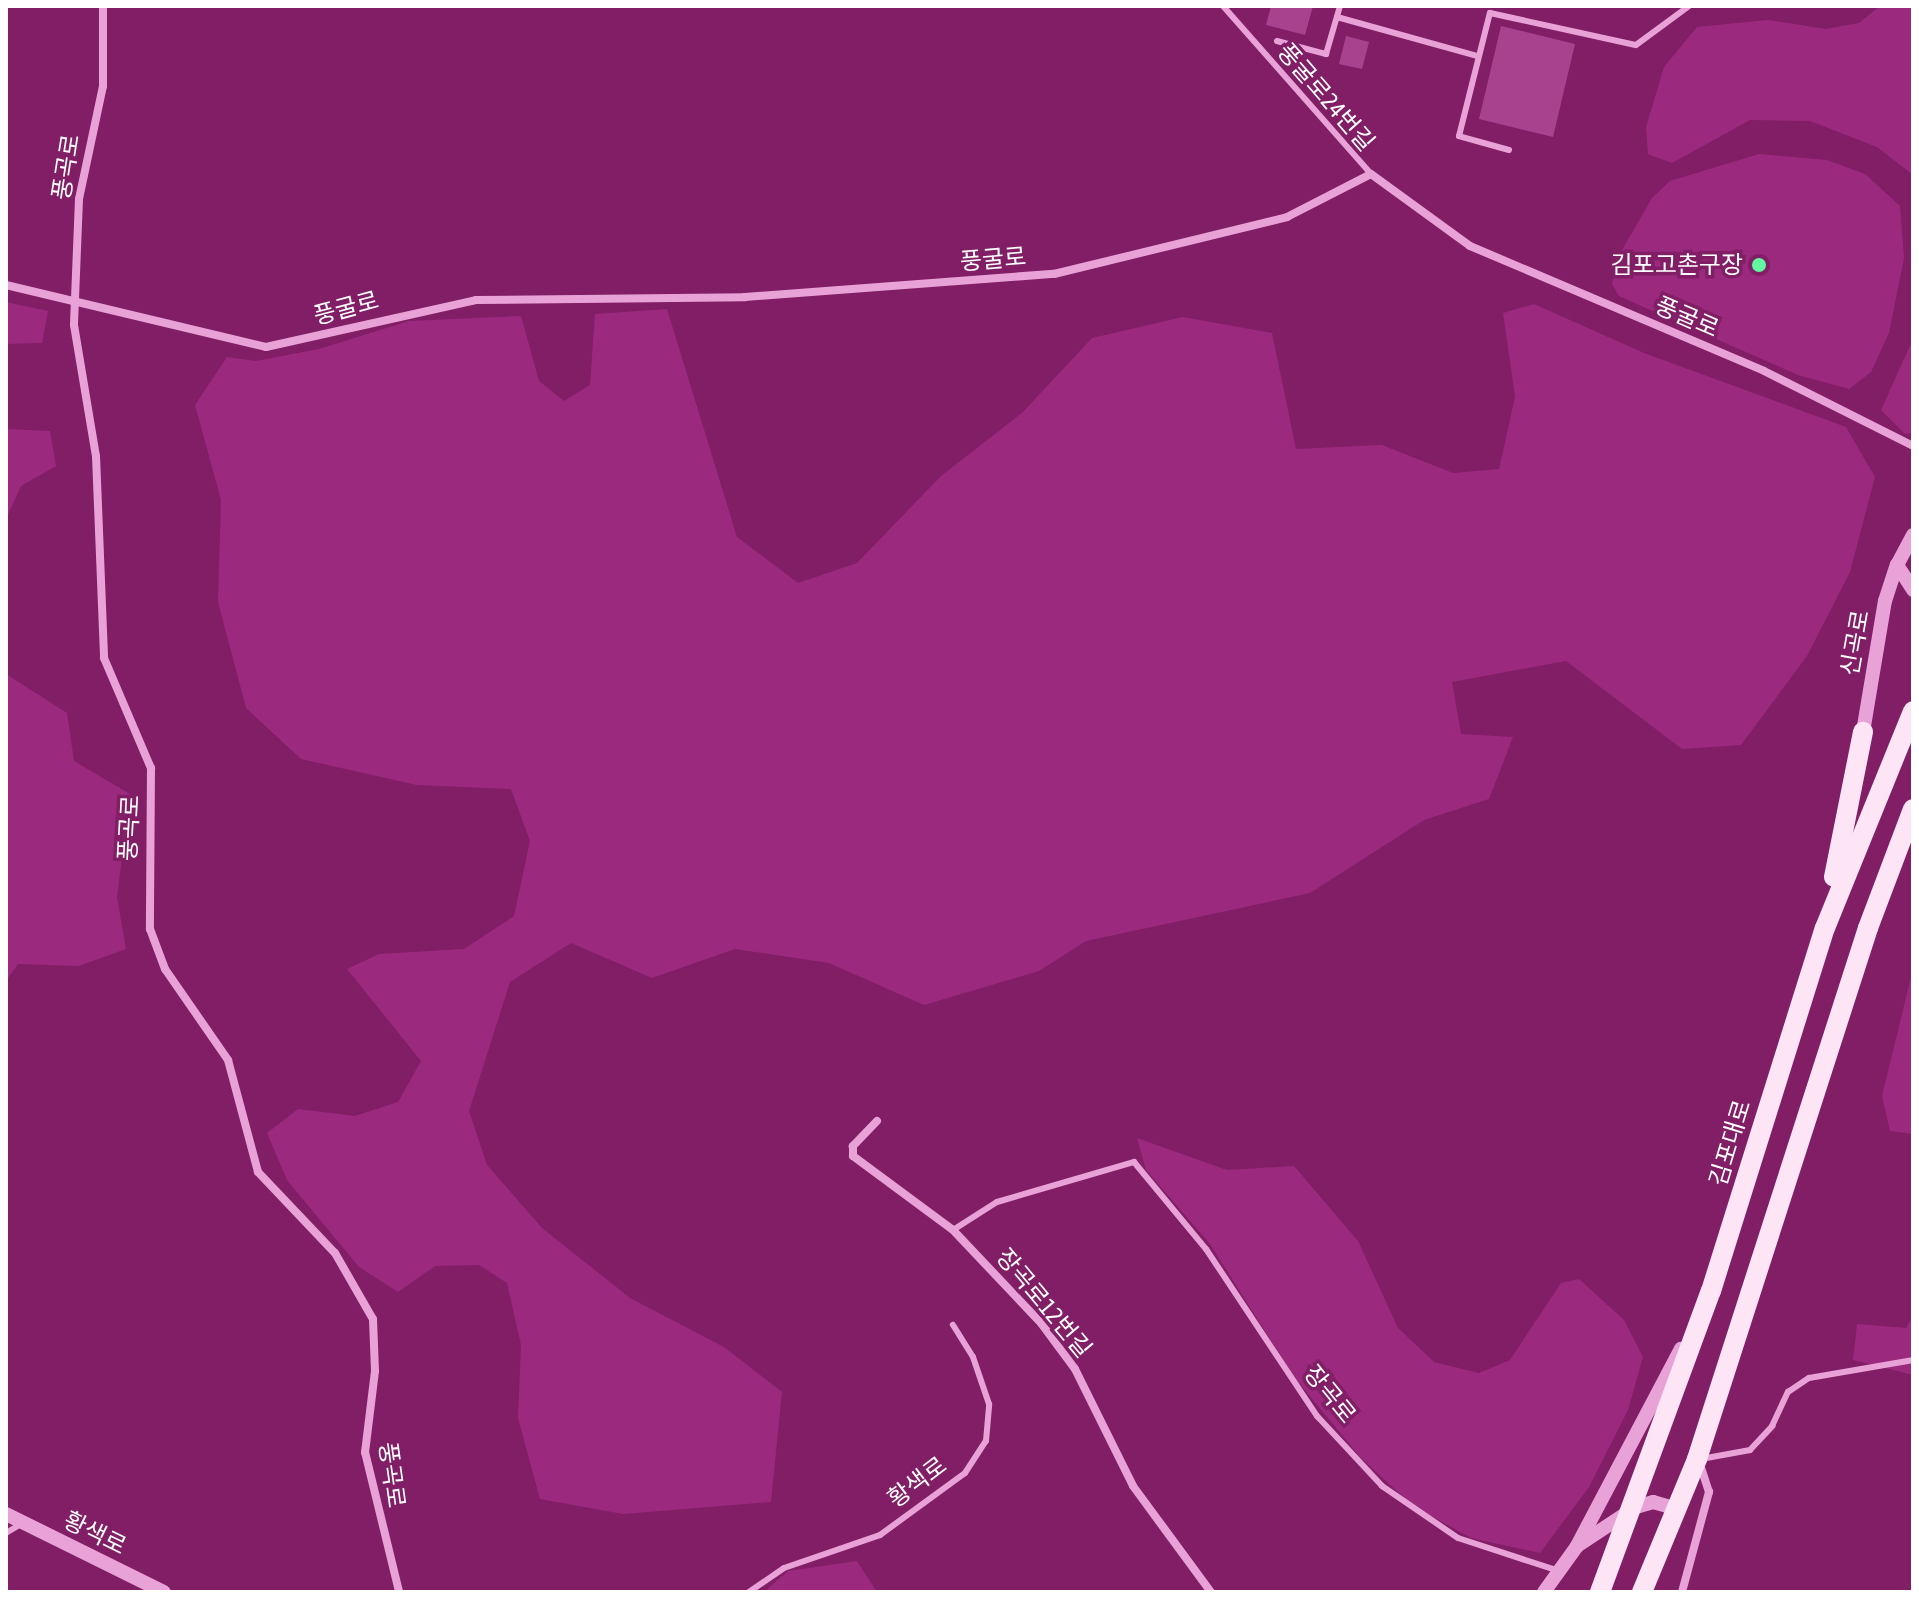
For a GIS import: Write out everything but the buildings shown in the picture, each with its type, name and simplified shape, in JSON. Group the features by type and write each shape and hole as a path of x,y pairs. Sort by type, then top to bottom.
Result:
{"main road":[{"name":"김포대로","path":"1600,1592 1636,1507 1711,1291 1825,928 1913,711"},
{"path":"1825,928 1863,732"},
{"path":"1642,1592 1697,1459 1868,928 1913,809"}],"street":[{"name":"풍곡로","path":"103,6 103,86 83,171 73,299 96,456 104,658 151,768 150,929 165,969 224,1051 258,1172 335,1253 369,1308 376,1340 367,1475 399,1592"},
{"name":"풍굴로","path":"6,285 266,347 476,300 745,297 1010,279 1096,267 1287,217 1371,174 1470,246 1764,371 1913,446"},
{"name":"신곡로","path":"1863,732 1885,601 1897,565 1913,535"},
{"path":"1897,565 1913,590"},
{"name":"장곡로12번길","path":"877,1121 853,1146 853,1156 953,1230 1057,1342 1133,1486 1211,1592"},
{"path":"1544,1592 1577,1546 1711,1291"},
{"path":"1682,1592 1709,1492 1697,1459"},
{"path":"1577,1546 1636,1507 1653,1502 1677,1509"},
{"name":"황색로","path":"6,1514 164,1592"}],"lane":[{"name":"풍굴로24번길","path":"1223,6 1371,174"},
{"path":"1277,41 1326,54 1340,6"},
{"path":"1509,150 1459,136 1490,13 1636,45 1689,6"},
{"path":"1337,17 1478,56"},
{"name":"장곡로","path":"953,1230 997,1202 1134,1162 1214,1260 1271,1355 1317,1416 1382,1486 1458,1538 1559,1571"},
{"name":"황색로","path":"749,1592 784,1568 880,1535 965,1473 986,1441 990,1420 973,1357 953,1325"},
{"path":"1697,1459 1750,1450 1772,1426 1788,1392 1809,1378 1913,1360"},
{"path":"6,1533 24,1522"}],"shaded area":[{"path":"1880,6 1913,6 1913,175 1877,147 1810,121 1750,120 1672,163 1648,154 1646,127 1664,67 1697,27 1768,20 1826,29 1859,23"},
{"name":"김포고촌구장","path":"1759,154 1827,160 1865,174 1900,206 1904,258 1889,333 1871,372 1849,389 1798,375 1666,317 1619,296 1612,284 1618,257 1652,198 1670,181"},
{"path":"6,302 48,311 42,343 6,344"},
{"path":"1534,304 1644,353 1846,427 1875,477 1850,572 1807,656 1741,745 1682,749 1566,661 1452,682 1461,734 1513,737 1489,799 1424,820 1310,893 1086,941 1039,971 924,1005 829,963 735,949 652,978 571,943 510,982 469,1111 487,1165 542,1228 630,1298 724,1347 782,1392 771,1502 623,1514 540,1499 518,1418 521,1345 507,1283 479,1265 435,1266 398,1292 359,1267 287,1180 267,1133 298,1109 355,1116 398,1102 421,1061 347,969 379,954 464,949 514,916 530,841 511,789 417,785 301,759 246,708 218,602 221,500 195,405 227,357 256,361 319,349 409,321 521,316 539,381 564,401 590,385 595,314 667,309 737,537 798,583 857,563 941,476 1023,412 1092,338 1183,317 1272,333 1296,449 1382,445 1453,473 1499,469 1515,397 1503,313"},
{"path":"1913,339 1913,433 1905,434 1881,410"},
{"path":"6,429 50,431 56,466 21,486 6,519"},
{"path":"6,674 67,713 74,761 130,794 117,897 126,949 79,966 18,964 6,981"},
{"path":"1913,969 1913,1134 1890,1131 1882,1096"},
{"path":"1137,1138 1227,1170 1294,1166 1358,1241 1398,1328 1434,1362 1479,1373 1510,1360 1561,1283 1579,1279 1624,1320 1643,1357 1628,1410 1589,1487 1540,1553 1471,1538 1413,1506 1361,1458 1294,1377 1210,1244 1146,1170"},
{"path":"1913,1316 1913,1375 1853,1360 1857,1324 1906,1328"},
{"path":"857,1561 877,1592 764,1592 788,1571"}],"place":[{"name":"김포고촌구장","path":"1759,265"}]}
